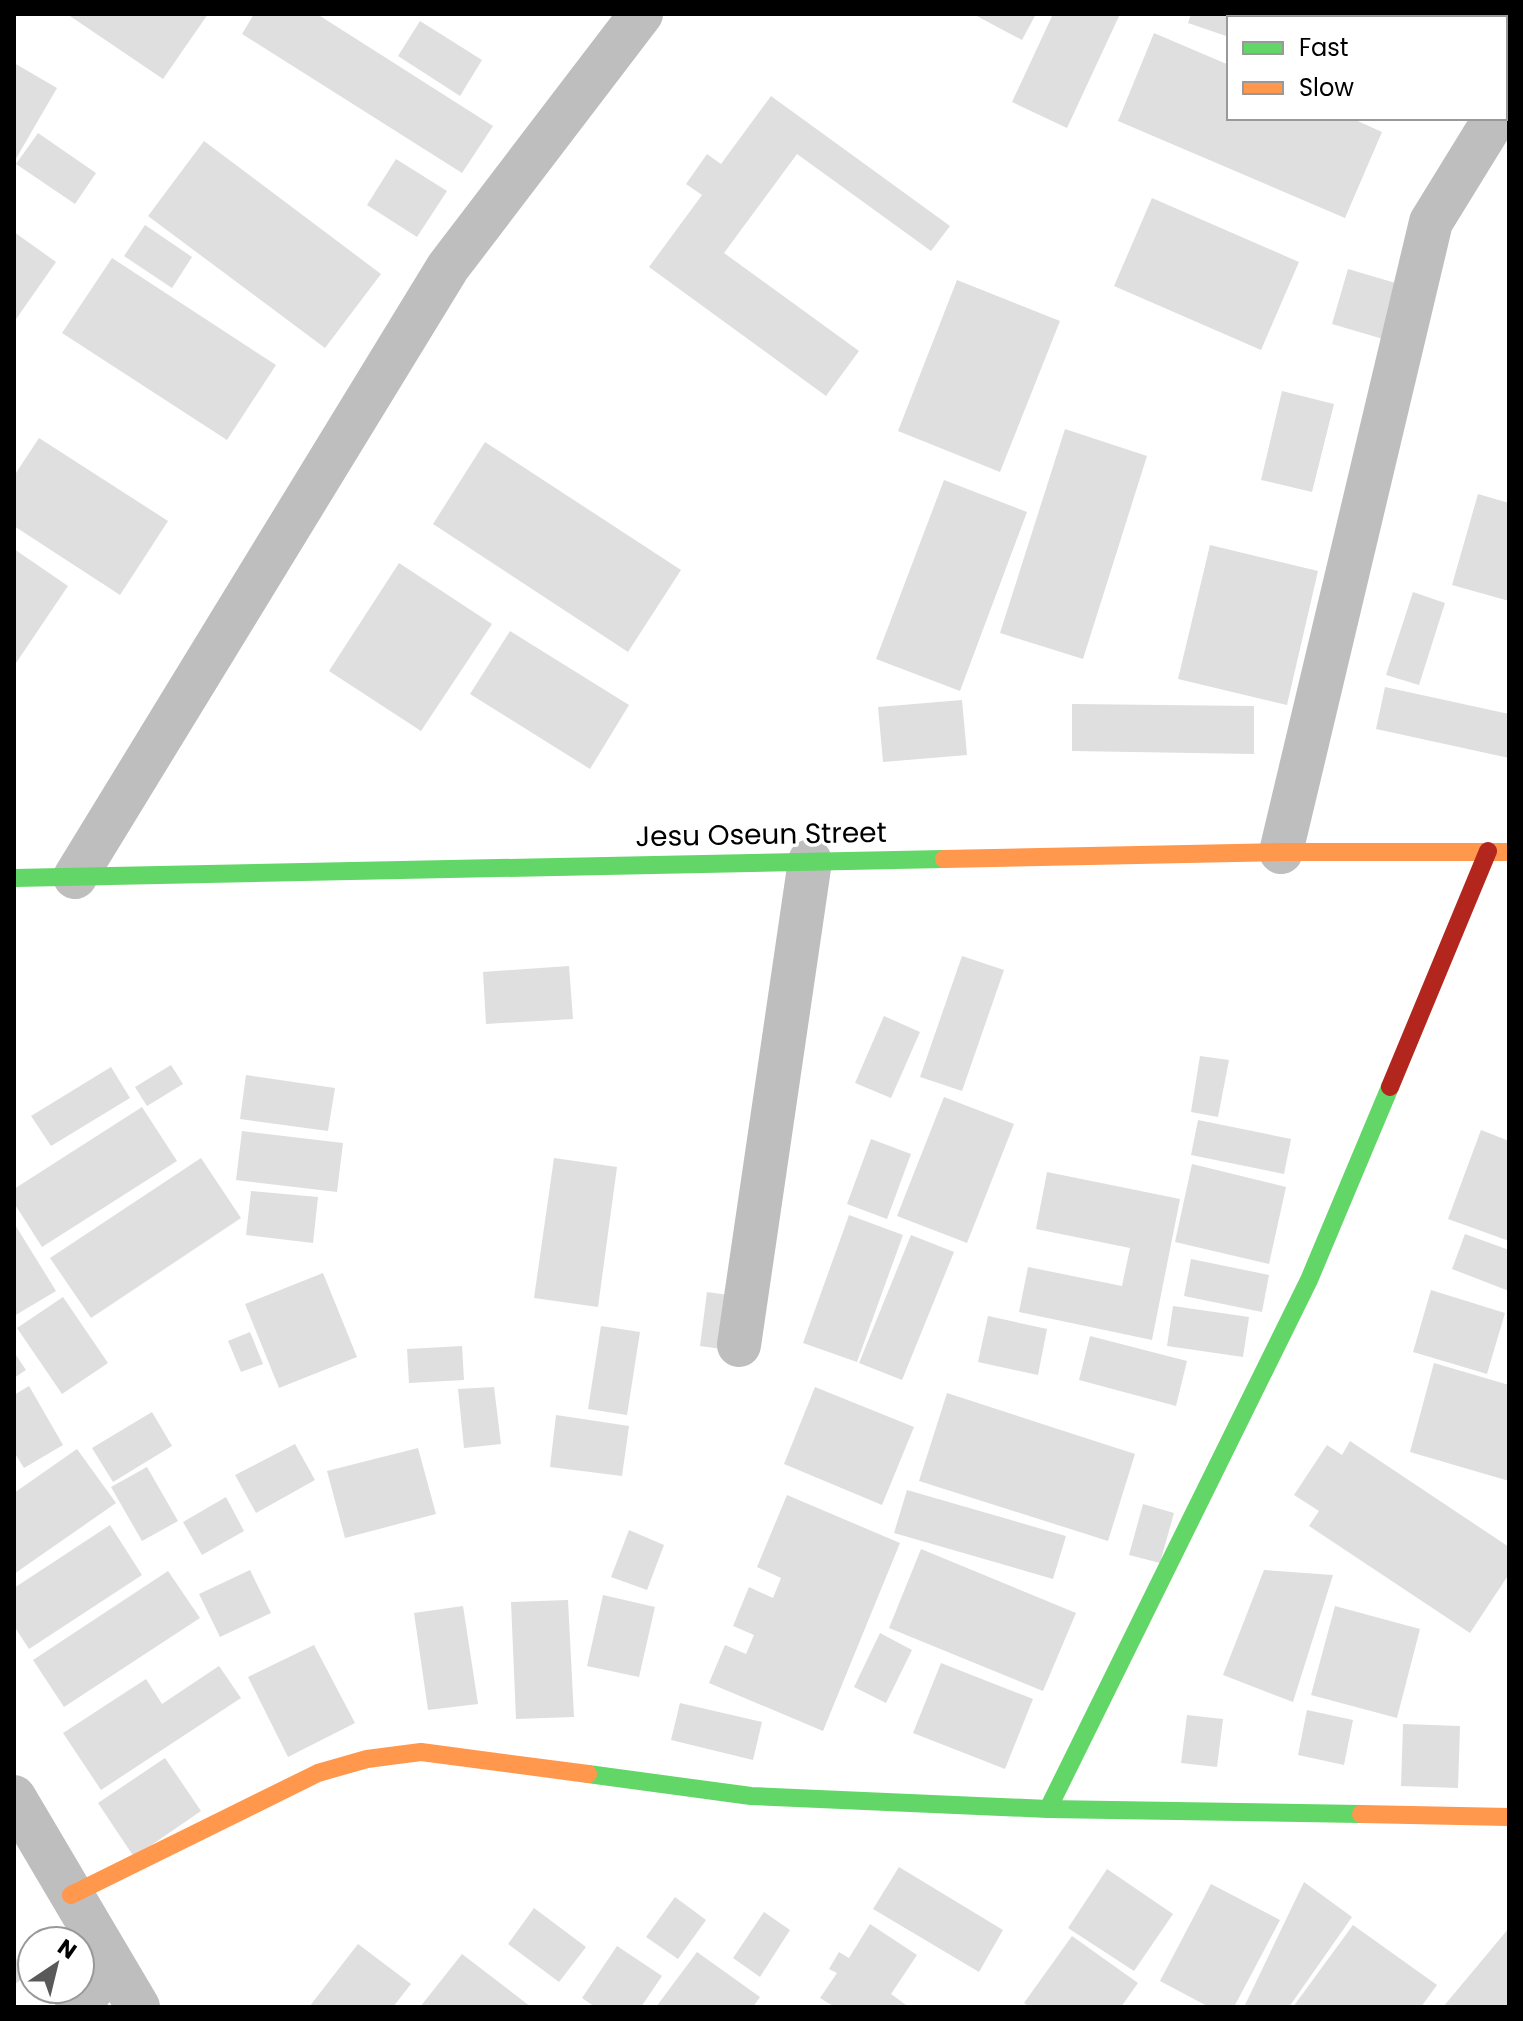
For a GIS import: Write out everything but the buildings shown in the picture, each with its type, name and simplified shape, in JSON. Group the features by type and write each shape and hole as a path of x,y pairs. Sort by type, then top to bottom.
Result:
{"street":[{"path":"75,877 448,267 641,14"},
{"path":"1281,852 1431,222 1494,120"},
{"path":"1048,1809 1309,1280 1488,851"},
{"name":"Jesu Oseun Street","path":"14,878 1281,852 1509,852"},
{"path":"739,1345 810,861"},
{"path":"71,1895 318,1773 367,1759 421,1752 751,1796 1048,1809 1509,1817"},
{"path":"14,1797 138,2007"},
{"path":"77,2007 112,1965"}],"traffic: fast":[{"path":"14,878 944,859"},
{"path":"1048,1809 1309,1280 1390,1087"},
{"path":"588,1774 751,1796 1048,1809 1361,1814"}],"traffic: slow":[{"path":"944,859 1281,852 1509,852"},
{"path":"71,1895 318,1773 367,1759 421,1752 588,1774"},
{"path":"1361,1814 1509,1817"}],"traffic: jam":[{"path":"1390,1087 1488,851"}]}
